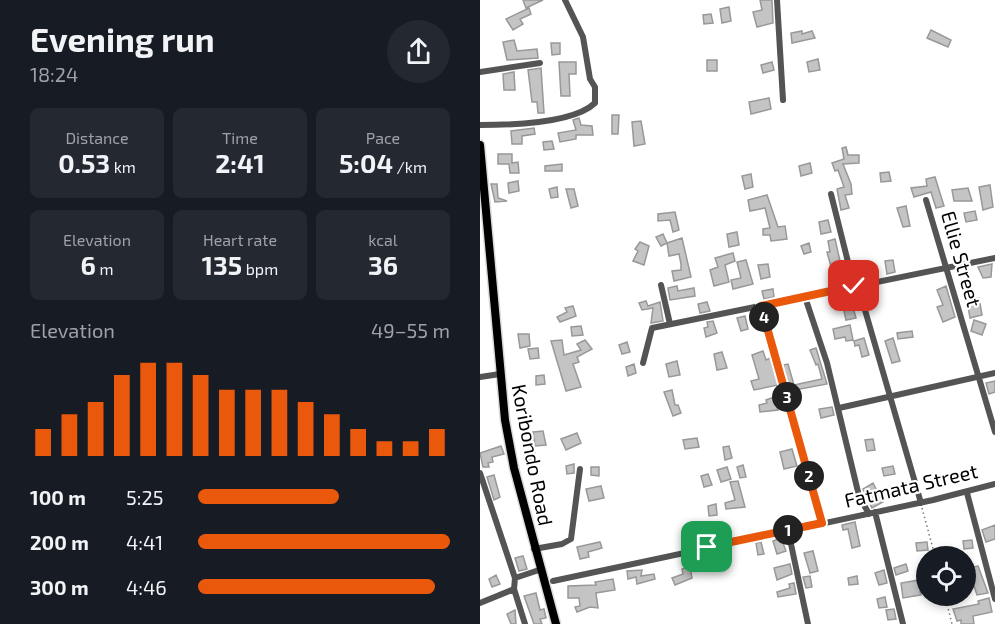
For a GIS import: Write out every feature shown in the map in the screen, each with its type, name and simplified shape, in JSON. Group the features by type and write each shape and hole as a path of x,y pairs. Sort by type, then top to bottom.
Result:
{"highway":[{"name":"Koribondo Road","path":"480,145 480,165 500,352 500,374 514,468 556,624"}],"street":[{"path":"480,125 514,124 585,112 595,103 595,87 590,79 583,37 565,0"},
{"path":"777,0 783,100"},
{"path":"480,72 540,63"},
{"path":"831,194 888,397 921,503"},
{"name":"Ellie Street","path":"926,200 995,432"},
{"path":"644,363 651,328 995,258"},
{"path":"661,285 670,324"},
{"path":"805,297 839,408 859,496 872,513 903,624"},
{"path":"761,306 822,523"},
{"path":"839,408 995,373"},
{"path":"480,377 500,374"},
{"path":"534,549 562,544 571,539 580,469"},
{"path":"480,473 515,578 514,589 525,624"},
{"name":"Fatmata Street","path":"553,580 921,503 995,484"},
{"path":"967,493 995,599"},
{"path":"480,506 489,503"},
{"path":"788,530 808,624"},
{"path":"515,578 542,569"},
{"path":"480,603 514,589"}],"path":[{"path":"921,503 932,546"},
{"path":"948,606 952,624"}],"building":[{"path":"523,0 543,0 526,8"},
{"path":"760,0 772,0 773,23 757,27 753,12 762,10"},
{"path":"729,7 731,21 722,23 720,9"},
{"path":"529,8 531,14 520,19 523,24 513,30 506,19"},
{"path":"711,14 713,23 704,24 703,15"},
{"path":"931,30 951,40 948,47 927,38"},
{"path":"802,31 802,34 812,31 815,38 792,43 791,33"},
{"path":"514,40 517,51 537,49 538,58 507,60 503,42"},
{"path":"551,43 560,43 560,54 552,55"},
{"path":"818,59 820,70 809,72 807,62"},
{"path":"707,60 717,60 717,71 707,71"},
{"path":"559,62 576,62 576,74 569,74 570,96 561,96"},
{"path":"772,62 774,70 763,73 761,65"},
{"path":"541,68 544,113 538,113 537,102 532,102 528,70"},
{"path":"514,72 515,90 504,90 503,74"},
{"path":"769,98 771,109 751,114 749,102"},
{"path":"612,115 619,115 618,134 612,134"},
{"path":"579,118 581,125 592,126 593,135 576,135 576,139 560,142 558,133 576,130 573,120"},
{"path":"641,121 645,144 634,146 632,122"},
{"path":"534,128 535,134 522,136 522,144 512,144 511,131"},
{"path":"552,141 554,149 544,150 543,142"},
{"path":"846,147 848,155 859,155 859,163 843,164 851,184 852,194 845,195 849,208 841,210 837,189 844,187 838,170 835,171 832,163 844,159 842,148"},
{"path":"498,154 512,154 512,163 518,162 519,173 510,173 509,164 498,164"},
{"path":"810,163 812,173 801,176 799,166"},
{"path":"562,164 562,171 545,171 545,166"},
{"path":"889,172 891,181 881,182 880,173"},
{"path":"751,174 753,187 745,189 742,176"},
{"path":"935,177 944,206 936,208 931,192 914,197 911,188 927,186 926,179"},
{"path":"518,181 519,191 509,193 508,183"},
{"path":"491,184 497,184 498,198 507,201 495,202"},
{"path":"990,185 993,207 983,210 979,187"},
{"path":"557,187 558,197 551,198 549,189"},
{"path":"968,188 972,201 954,201 952,190"},
{"path":"566,189 574,189 578,206 571,208"},
{"path":"767,195 778,227 785,226 787,239 771,241 770,235 763,235 763,229 770,228 765,208 750,211 748,200"},
{"path":"906,206 910,226 903,227 897,208"},
{"path":"975,211 977,220 966,222 964,213"},
{"path":"675,212 679,230 673,232 670,220 658,221 658,214"},
{"path":"828,220 831,232 821,234 819,222"},
{"path":"737,232 739,245 729,247 727,234"},
{"path":"663,234 667,243 661,246 656,237"},
{"path":"682,238 691,277 674,281 672,271 681,270 681,264 679,254 669,256 667,243"},
{"path":"835,239 845,283 836,285 827,252 830,252 828,241"},
{"path":"640,242 649,246 644,265 633,261 638,251 635,249"},
{"path":"809,243 811,252 804,254 801,246"},
{"path":"733,253 735,261 725,265 729,282 714,286 710,270 718,267 715,258"},
{"path":"746,260 753,284 733,289 731,280 741,278 737,262"},
{"path":"893,260 895,272 887,274 885,261"},
{"path":"768,264 770,277 761,279 758,265"},
{"path":"992,264 991,277 983,278 978,267"},
{"path":"677,286 678,291 694,288 695,296 670,300 668,288"},
{"path":"946,286 955,317 943,322 937,307 943,305 937,290"},
{"path":"773,289 774,297 764,299 762,291"},
{"path":"979,298 982,315 970,318 967,300"},
{"path":"646,301 648,306 660,302 663,321 651,323 653,308 642,310 639,303"},
{"path":"707,302 710,311 700,313 698,304"},
{"path":"852,304 856,318 846,320 843,306"},
{"path":"573,306 576,316 560,322 557,317 567,312 565,308"},
{"path":"745,316 748,329 741,331 737,318"},
{"path":"974,320 986,324 982,335 971,331"},
{"path":"713,321 717,333 706,337 704,328 708,327 707,322"},
{"path":"850,325 853,340 846,341 845,337 835,339 833,329"},
{"path":"581,326 583,335 572,336 571,327"},
{"path":"912,331 913,337 898,339 897,333"},
{"path":"518,334 529,334 530,346 520,348"},
{"path":"864,338 869,355 862,357 859,345 855,346 854,341"},
{"path":"893,338 900,361 892,363 885,341"},
{"path":"562,340 564,355 581,350 577,344 585,340 592,349 577,357 579,362 573,364 581,387 566,391 551,341"},
{"path":"627,342 630,352 622,354 619,345"},
{"path":"538,348 539,358 530,359 528,349"},
{"path":"816,348 827,384 790,391 783,365 788,364 794,385 822,379 818,364 816,365 810,350"},
{"path":"763,351 766,360 770,358 778,385 754,390 751,381 759,379 752,355"},
{"path":"722,352 727,368 717,370 714,354"},
{"path":"677,361 680,375 669,377 666,364"},
{"path":"634,364 636,373 628,376 626,367"},
{"path":"544,375 545,384 536,385 536,376"},
{"path":"995,381 995,392 989,394 986,383"},
{"path":"672,390 675,405 678,405 681,413 673,416 664,392"},
{"path":"774,397 778,410 760,412 759,405 767,403 766,400"},
{"path":"832,407 834,415 821,418 819,409"},
{"path":"543,431 546,445 535,446 533,432"},
{"path":"577,433 581,443 566,450 561,439"},
{"path":"697,438 699,447 685,449 683,440"},
{"path":"873,439 875,450 867,451 865,440"},
{"path":"501,446 504,454 492,457 493,462 488,463 489,467 483,467 480,453"},
{"path":"729,446 732,458 725,460 723,447"},
{"path":"792,449 797,466 784,469 780,452"},
{"path":"534,450 537,464 531,466 528,451"},
{"path":"574,464 574,473 567,474 566,466"},
{"path":"743,465 746,477 740,478 737,467"},
{"path":"893,466 895,474 884,476 882,468"},
{"path":"591,467 599,467 599,476 591,475"},
{"path":"727,467 731,479 721,482 717,470"},
{"path":"708,474 712,485 704,487 701,476"},
{"path":"494,475 500,497 494,500 487,477"},
{"path":"738,481 745,507 726,509 725,503 735,500 730,482"},
{"path":"873,483 883,502 872,508 863,489"},
{"path":"601,486 604,498 589,501 586,489"},
{"path":"716,504 717,515 709,516 708,506"},
{"path":"855,522 860,546 852,548 848,529 843,530 842,525"},
{"path":"995,525 995,539 986,542 982,530"},
{"path":"781,538 786,551 777,554 773,541"},
{"path":"972,540 973,546 964,546 963,541"},
{"path":"600,542 602,548 588,552 589,557 580,559 577,547"},
{"path":"761,542 764,554 758,555 756,543"},
{"path":"927,542 928,546 916,546 916,543"},
{"path":"813,551 818,571 810,573 804,553"},
{"path":"523,556 527,569 519,571 515,558"},
{"path":"790,564 792,574 777,580 774,568"},
{"path":"906,564 908,571 896,575 894,568"},
{"path":"976,566 978,566 988,593 977,595"},
{"path":"690,567 692,578 675,585 672,578 683,574 682,569"},
{"path":"642,570 641,576 654,574 655,579 637,584 636,577 628,579 627,571"},
{"path":"884,570 887,583 879,585 875,573"},
{"path":"496,575 500,584 492,587 489,579"},
{"path":"810,576 812,587 806,588 803,577"},
{"path":"857,576 858,584 849,585 848,578"},
{"path":"613,579 615,590 596,593 598,608 590,607 577,612 575,607 580,606 579,598 568,598 568,586 596,585 595,582"},
{"path":"916,580 916,596 903,598 901,583"},
{"path":"794,583 796,594 778,597 777,592 790,588 789,584"},
{"path":"536,593 540,610 544,609 546,618 540,619 542,624 534,624 524,596"},
{"path":"885,597 887,607 879,608 877,599"},
{"path":"989,598 992,612 973,616 974,624 961,624 961,620 957,621 953,609 976,606 979,604 978,601"},
{"path":"894,609 896,619 888,620 886,610"},
{"path":"515,610 516,624 511,624 507,614"}],"route":[{"path":"707,547 822,523 761,306 854,286"}]}
